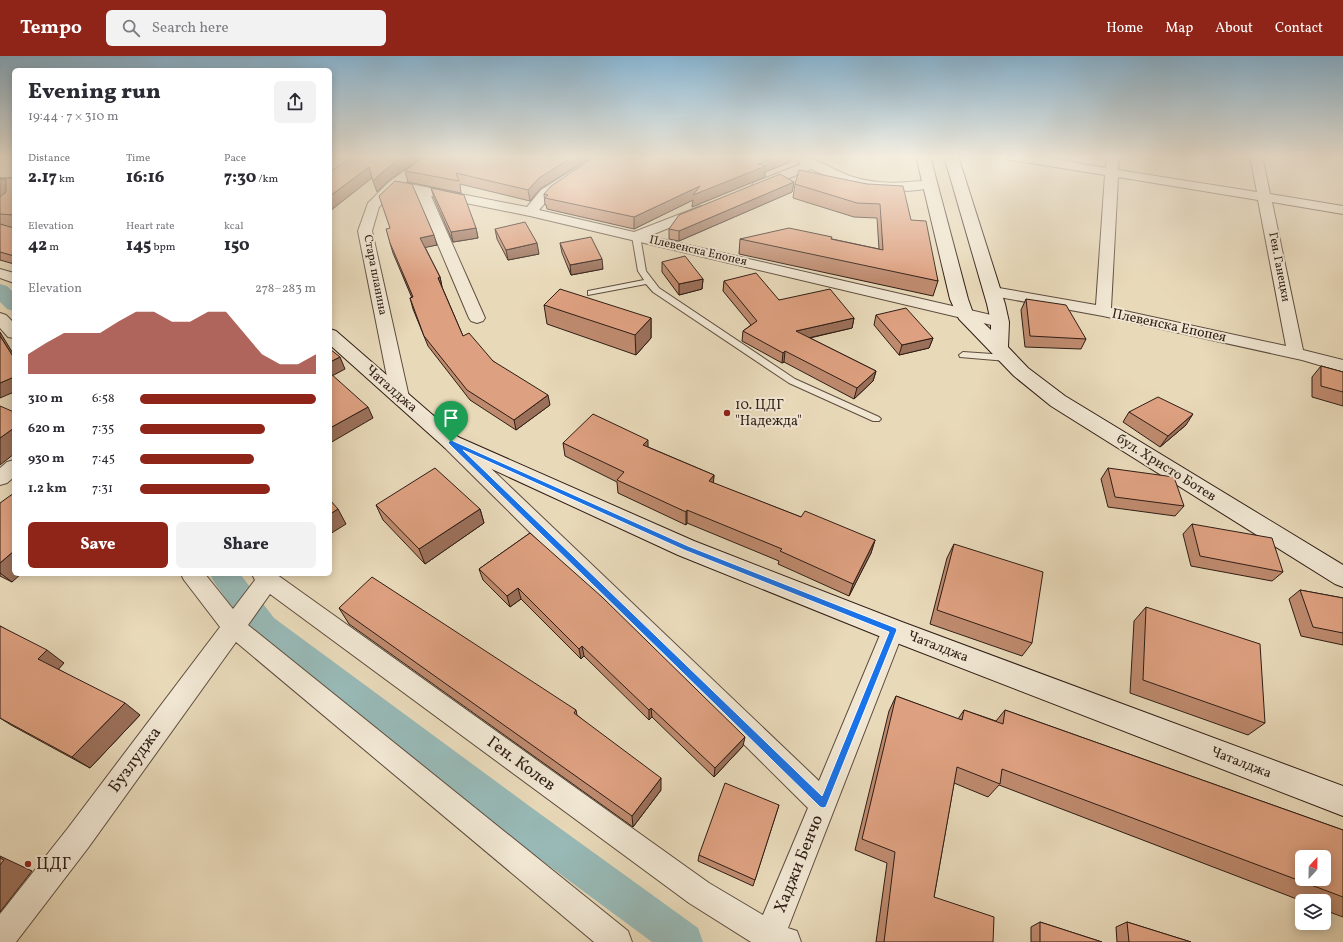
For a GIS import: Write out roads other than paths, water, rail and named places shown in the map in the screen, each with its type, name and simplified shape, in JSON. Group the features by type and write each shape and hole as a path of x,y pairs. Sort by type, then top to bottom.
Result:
{"main road":[{"name":"бул. Христо Ботев","path":"941,197 953,212 993,292 1000,322 1003,353"},
{"name":"бул. Христо Ботев","path":"952,197 959,299 965,315 1020,372 1058,401 1341,574"},
{"name":"Чаталджа","path":"332,337 451,442 686,548 893,630 1343,801"}],"street":[{"name":"Стара планина","path":"382,197 373,206 365,231 400,397"},
{"path":"425,197 477,318"},
{"name":"Плевенска Епопея","path":"455,197 530,212 636,236 965,315 1000,322"},
{"path":"530,212 542,197"},
{"path":"1103,311 1110,197"},
{"name":"Ген. Ганецки","path":"1265,197 1296,354"},
{"path":"1267,197 1343,210"},
{"path":"636,236 713,205"},
{"path":"0,273 12,277"},
{"name":"Плевенска Епопея","path":"993,292 1103,311 1343,366"},
{"path":"0,318 12,331"},
{"name":"Чаталджа","path":"451,442 823,804"},
{"path":"0,478 12,469"},
{"path":"194,576 237,622 617,942"},
{"name":"Бузлуджа","path":"0,938 82,832 237,622 264,582"},
{"name":"Ген. Колев","path":"264,582 699,893 774,940"},
{"name":"Хаджи Бенчо","path":"774,940 823,804 893,630"}],"lane":[{"path":"636,236 642,271 656,290 792,381 876,419"},
{"path":"591,293 648,281"},
{"path":"963,355 1003,353"}],"waterway":[{"path":"0,290 12,303"},
{"path":"225,576 263,627 519,821 684,942"}],"place":[{"name":"10. ЦДГ \"Надежда\"","path":"727,413"},
{"name":"ЦДГ","path":"28,864"}]}
